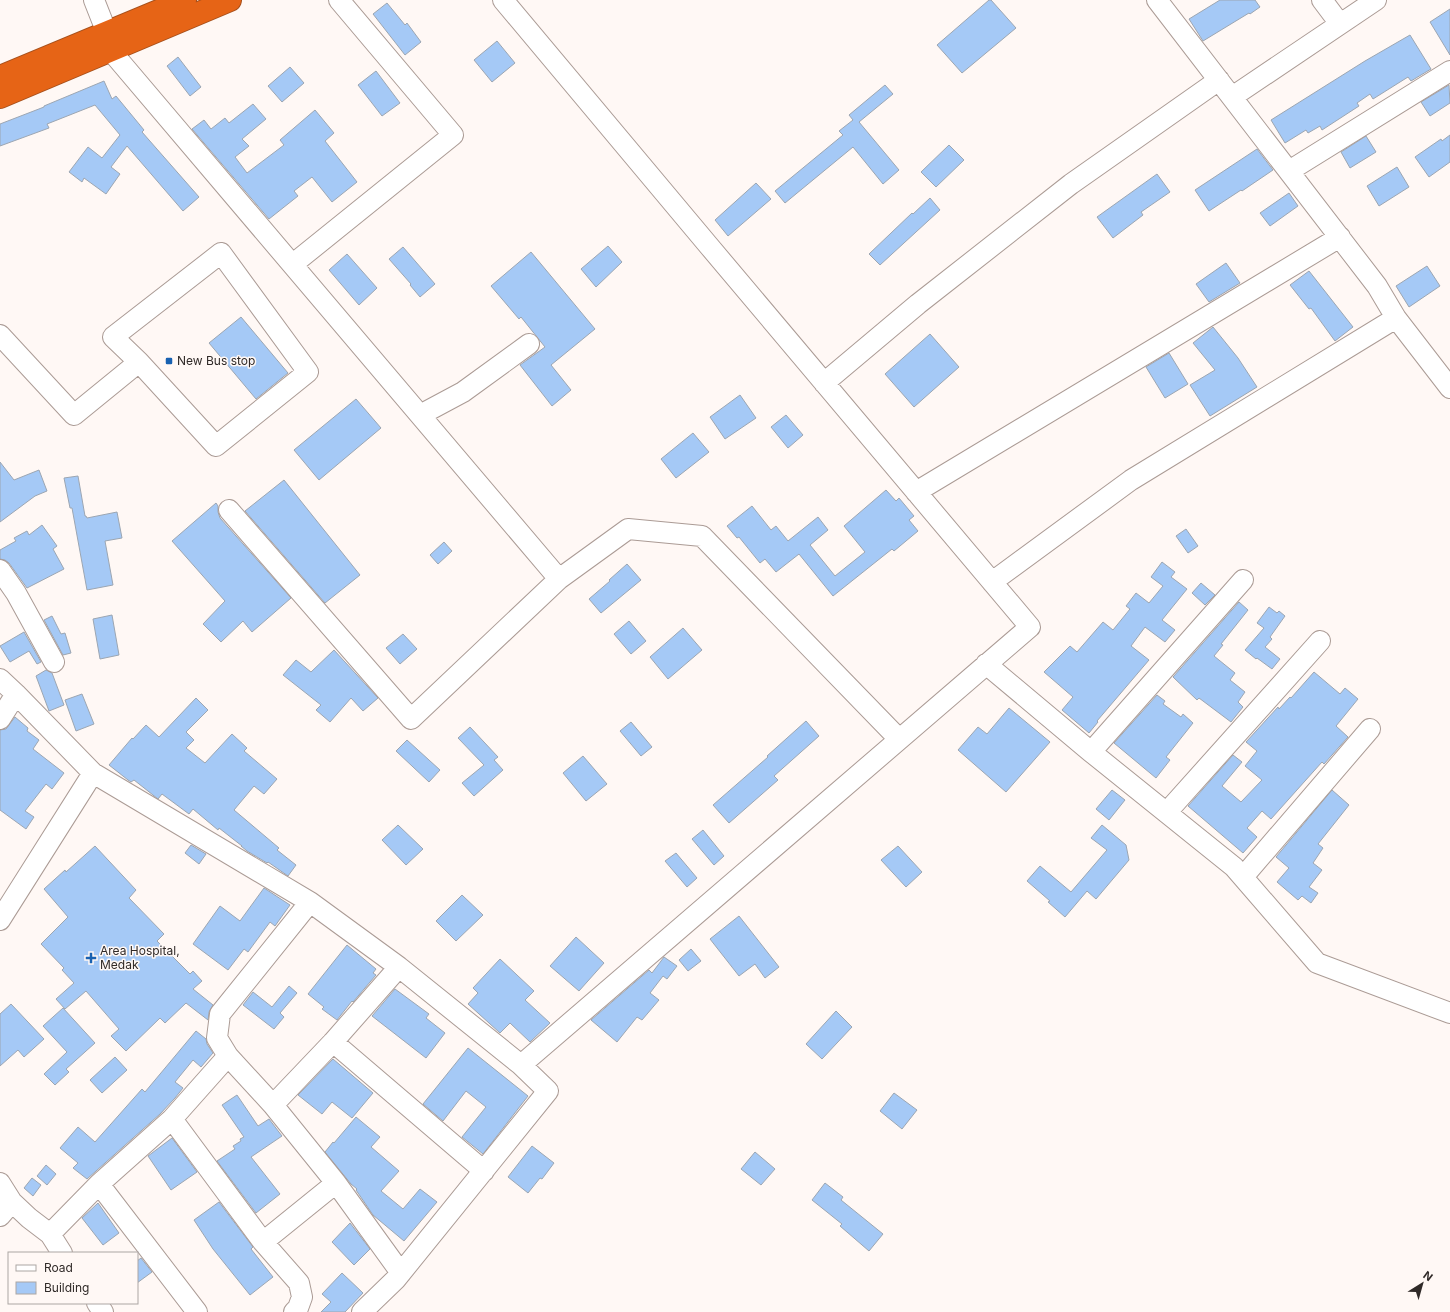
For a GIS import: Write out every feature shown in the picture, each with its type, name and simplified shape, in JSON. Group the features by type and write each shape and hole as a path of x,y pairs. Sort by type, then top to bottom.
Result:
{"highway":[{"path":"0,97 109,42 185,0"},
{"path":"0,77 109,42 230,0"}],"street":[{"path":"94,0 109,42 293,264 559,579"},
{"path":"293,264 453,135 339,0"},
{"path":"503,0 824,384 1030,627 521,1065"},
{"path":"1157,0 1340,237 1377,286 1396,318 1450,388"},
{"path":"1322,0 1340,24"},
{"path":"1232,96 1376,0"},
{"path":"1289,171 1450,71"},
{"path":"824,384 918,304 1071,184 1219,80"},
{"path":"916,492 1340,237"},
{"path":"221,253 308,372 216,446 139,362 113,337 221,253"},
{"path":"992,582 1131,480 1396,318"},
{"path":"0,335 74,415 139,362"},
{"path":"420,415 462,392 529,344"},
{"path":"229,510 411,719 559,579 628,529 702,536 899,739"},
{"path":"0,570 16,592 54,662"},
{"path":"1091,752 1243,580"},
{"path":"1167,812 1320,641"},
{"path":"986,664 1091,752 1234,866 1317,963 1450,1013"},
{"path":"0,679 93,773 310,902 399,967 521,1065 548,1091 401,1273 362,1312"},
{"path":"0,719 16,694"},
{"path":"1243,876 1370,729"},
{"path":"0,920 93,773"},
{"path":"310,902 220,1014 217,1038 228,1056 273,1105 336,1183 401,1273"},
{"path":"273,1105 333,1042 399,967"},
{"path":"333,1042 484,1171"},
{"path":"50,1234 99,1184 172,1119 228,1056"},
{"path":"172,1119 263,1242 299,1283 302,1297 298,1308 294,1312"},
{"path":"0,1183 6,1209 29,1218 50,1234 61,1252"},
{"path":"263,1242 336,1183"},
{"path":"99,1184 196,1312"}],"building":[{"path":"989,0 991,0 1016,28 962,73 937,45"},
{"path":"1220,0 1255,0 1260,7 1203,41 1189,19"},
{"path":"387,3 405,25 407,23 421,42 405,55 373,14"},
{"path":"1450,9 1450,55 1430,22"},
{"path":"1410,35 1431,69 1411,81 1408,77 1373,99 1370,94 1357,103 1359,106 1322,130 1320,126 1308,133 1306,130 1285,143 1271,120 1365,61"},
{"path":"497,41 515,63 492,82 474,60"},
{"path":"178,57 201,87 190,96 167,66"},
{"path":"290,67 304,83 282,102 268,86"},
{"path":"376,71 400,103 382,116 358,85"},
{"path":"104,81 112,99 116,96 144,130 142,132 199,197 183,211 127,146 111,167 120,174 106,194 84,178 82,182 69,172 88,147 102,158 120,135 95,105 47,124 49,128 0,146 0,124"},
{"path":"885,85 893,94 859,122 899,170 883,184 853,147 785,203 775,191 843,135 839,131 853,120 849,115"},
{"path":"1449,85 1450,103 1430,116 1421,102"},
{"path":"253,104 266,119 242,139 249,146 235,157 247,173 284,145 280,140 315,110 334,133 325,141 357,182 332,202 312,177 294,191 298,196 269,219 192,129 204,120 211,129 225,118 229,123"},
{"path":"1450,135 1450,162 1429,177 1415,157 1441,139 1442,141"},
{"path":"1366,136 1376,152 1350,168 1341,152"},
{"path":"949,145 964,160 936,187 921,172"},
{"path":"1257,149 1273,170 1209,211 1195,190"},
{"path":"1397,167 1409,187 1379,206 1367,186"},
{"path":"1157,174 1170,192 1141,212 1143,215 1113,238 1097,217"},
{"path":"756,183 771,199 728,236 715,220"},
{"path":"1289,193 1298,206 1270,226 1260,213"},
{"path":"930,198 940,210 880,265 869,254"},
{"path":"608,246 622,262 596,287 581,269"},
{"path":"403,247 435,284 420,297 410,285 411,284 389,259"},
{"path":"531,252 595,329 551,365 571,390 552,406 520,365 545,347 521,317 519,319 491,286"},
{"path":"347,254 377,288 359,305 329,270"},
{"path":"1226,263 1240,283 1209,302 1196,284"},
{"path":"1427,266 1440,286 1409,307 1396,286"},
{"path":"1309,271 1353,327 1335,341 1311,308 1309,309 1290,285"},
{"path":"241,317 288,373 256,399 209,343"},
{"path":"1213,327 1238,358 1257,387 1210,416 1190,385 1215,370 1193,343"},
{"path":"930,334 959,367 914,407 885,374"},
{"path":"1169,353 1188,384 1165,398 1146,367"},
{"path":"740,395 756,418 725,439 710,417"},
{"path":"356,399 381,428 319,480 294,450"},
{"path":"786,415 803,435 788,448 771,427"},
{"path":"693,433 709,452 676,478 661,459"},
{"path":"0,462 14,480 39,470 47,491 35,496 0,522"},
{"path":"78,476 85,516 87,518 117,512 122,538 105,541 113,585 87,590 72,508 70,508 64,478"},
{"path":"284,480 360,575 325,603 245,511"},
{"path":"886,490 896,501 899,498 914,516 909,520 918,531 894,551 892,549 833,596 799,554 776,572 765,559 760,563 739,537 737,538 727,526 752,506 771,530 776,526 788,541 818,517 828,530 810,545 835,576 865,552 844,526"},
{"path":"216,503 220,518 291,598 252,632 243,621 221,642 203,624 225,601 172,541"},
{"path":"42,525 57,546 53,549 64,569 27,588 9,563 0,559 0,550 16,541 14,538 27,531 29,535"},
{"path":"1186,529 1198,546 1188,553 1176,536"},
{"path":"444,542 452,551 438,564 430,555"},
{"path":"1162,562 1175,572 1171,577 1187,589 1162,620 1175,630 1165,642 1145,627 1131,646 1149,660 1097,721 1098,722 1089,733 1062,710 1073,697 1044,672 1070,646 1077,652 1103,622 1113,630 1130,609 1126,606 1136,593 1149,603 1163,586 1151,577"},
{"path":"627,564 641,580 601,613 589,599"},
{"path":"1201,583 1215,595 1205,605 1192,593"},
{"path":"1239,602 1248,610 1221,644 1223,645 1214,656 1235,673 1230,680 1245,692 1238,702 1243,707 1231,722 1199,698 1197,700 1173,677"},
{"path":"1269,607 1277,613 1279,611 1285,616 1270,637 1272,639 1265,647 1280,659 1272,669 1245,650 1264,628 1257,623"},
{"path":"112,615 119,655 100,659 93,619"},
{"path":"52,616 61,634 65,633 71,653 63,655 44,620"},
{"path":"629,621 646,641 631,654 614,634"},
{"path":"683,628 702,650 668,679 650,657"},
{"path":"24,632 41,662 37,664 29,651 10,662 0,646"},
{"path":"403,634 417,649 400,664 386,648"},
{"path":"334,650 378,698 363,711 351,698 330,722 316,710 321,705 283,675 296,660 311,672"},
{"path":"46,670 52,673 64,705 49,711 36,676"},
{"path":"1314,672 1340,694 1345,688 1358,699 1336,726 1348,737 1324,764 1322,762 1271,819 1262,811 1247,828 1257,837 1243,853 1188,806 1233,755 1242,762 1222,786 1241,802 1262,780 1245,766 1257,751 1246,742 1278,707 1279,709 1290,697 1291,698"},
{"path":"82,694 94,724 76,731 65,700"},
{"path":"1157,695 1165,701 1163,704 1181,717 1183,714 1193,723 1166,757 1170,760 1156,778 1114,743"},
{"path":"196,698 208,710 186,732 194,740 186,748 205,763 232,734 247,748 244,751 277,779 264,794 254,786 234,810 279,848 277,850 296,865 288,876 268,862 267,863 247,851 219,828 218,830 193,809 189,814 162,794 158,799 134,780 131,782 109,765 132,738 133,739 146,725 159,737"},
{"path":"1009,708 1050,742 1006,792 958,750 978,727 987,734"},
{"path":"15,717 28,728 27,731 39,740 33,749 64,773 52,789 46,784 25,811 34,817 26,829 0,810 0,730 6,729"},
{"path":"806,721 819,736 774,776 778,780 729,823 713,805 768,757 767,756"},
{"path":"631,722 652,747 641,756 620,731"},
{"path":"470,727 498,757 494,760 503,770 474,796 462,783 484,765 458,738"},
{"path":"407,740 440,770 429,782 396,751"},
{"path":"583,756 607,784 586,801 563,773"},
{"path":"1112,790 1125,800 1109,820 1096,809"},
{"path":"1332,790 1349,805 1318,844 1323,848 1313,863 1322,870 1309,887 1318,893 1311,903 1302,896 1298,900 1277,882 1289,868 1276,857"},
{"path":"398,825 423,849 406,865 382,840"},
{"path":"1102,825 1126,845 1129,860 1096,899 1087,891 1065,917 1048,902 1050,901 1027,881 1040,866 1071,892 1107,850 1091,838"},
{"path":"703,830 724,856 714,865 692,839"},
{"path":"191,845 206,854 199,864 185,853"},
{"path":"95,846 136,890 129,898 164,934 157,941 190,974 193,971 202,981 193,989 213,1005 209,1012 208,1020 186,1003 165,1023 160,1018 126,1051 111,1036 119,1029 86,991 65,1009 56,999 74,983 62,970 64,968 41,944 68,917 44,889"},
{"path":"898,846 922,872 906,887 881,860"},
{"path":"676,853 697,878 687,887 665,861"},
{"path":"264,888 290,905 275,926 270,922 248,952 244,949 228,970 193,944 220,906 240,921"},
{"path":"462,895 483,915 456,941 436,921"},
{"path":"739,916 779,967 765,978 755,964 739,976 710,939"},
{"path":"576,937 604,963 579,991 550,966"},
{"path":"347,945 376,969 373,973 376,975 337,1020 322,1009 324,1007 308,994"},
{"path":"691,949 701,961 688,971 679,960"},
{"path":"664,957 677,966 667,979 663,976 650,993 659,1000 642,1020 637,1017 617,1042 591,1020 649,970 652,973"},
{"path":"500,959 534,991 525,1000 550,1023 530,1042 510,1023 500,1033 468,1004 478,993 473,988"},
{"path":"289,986 297,993 280,1013 284,1017 274,1029 243,1005 253,992 272,1007"},
{"path":"395,989 429,1014 426,1018 445,1033 426,1058 372,1016"},
{"path":"11,1004 44,1039 24,1057 18,1050 0,1066 0,1014"},
{"path":"63,1008 95,1043 66,1069 69,1072 55,1085 44,1074 67,1052 43,1026"},
{"path":"836,1011 852,1027 822,1059 806,1044"},
{"path":"196,1031 206,1039 207,1044 213,1053 201,1067 193,1060 175,1082 183,1088 175,1098 160,1114 87,1179 73,1168 78,1163 60,1148 78,1127 95,1142 142,1089 145,1092"},
{"path":"468,1048 528,1096 483,1154 462,1137 486,1107 466,1091 443,1121 423,1104"},
{"path":"115,1057 127,1070 102,1093 90,1080"},
{"path":"333,1059 373,1093 352,1118 332,1102 322,1114 298,1095"},
{"path":"894,1093 917,1110 902,1129 880,1111"},
{"path":"237,1095 258,1126 269,1119 282,1136 251,1157 280,1194 256,1213 217,1161 235,1149 233,1146 244,1137 222,1105"},
{"path":"356,1117 380,1137 371,1147 399,1171 381,1191 403,1209 420,1189 437,1202 404,1241 373,1215 356,1190 357,1189 351,1184 325,1152"},
{"path":"172,1138 197,1172 171,1190 148,1156"},
{"path":"532,1146 554,1163 542,1179 540,1178 528,1193 508,1177"},
{"path":"755,1152 775,1169 761,1185 741,1169"},
{"path":"46,1165 56,1174 47,1185 37,1176"},
{"path":"32,1178 41,1185 33,1196 24,1188"},
{"path":"825,1183 843,1197 841,1200 883,1234 869,1251 840,1226 842,1224 812,1200"},
{"path":"219,1202 253,1247 251,1249 273,1277 250,1295 213,1249 194,1220"},
{"path":"98,1203 119,1233 103,1245 82,1218"},
{"path":"350,1223 370,1249 354,1265 332,1242"},
{"path":"141,1258 152,1272 138,1282 138,1260"},
{"path":"342,1273 363,1293 345,1312 321,1312 331,1302 322,1294"}],"place":[{"name":"New Bus stop","path":"169,361"},
{"name":"Area Hospital, Medak","path":"91,958"}]}
